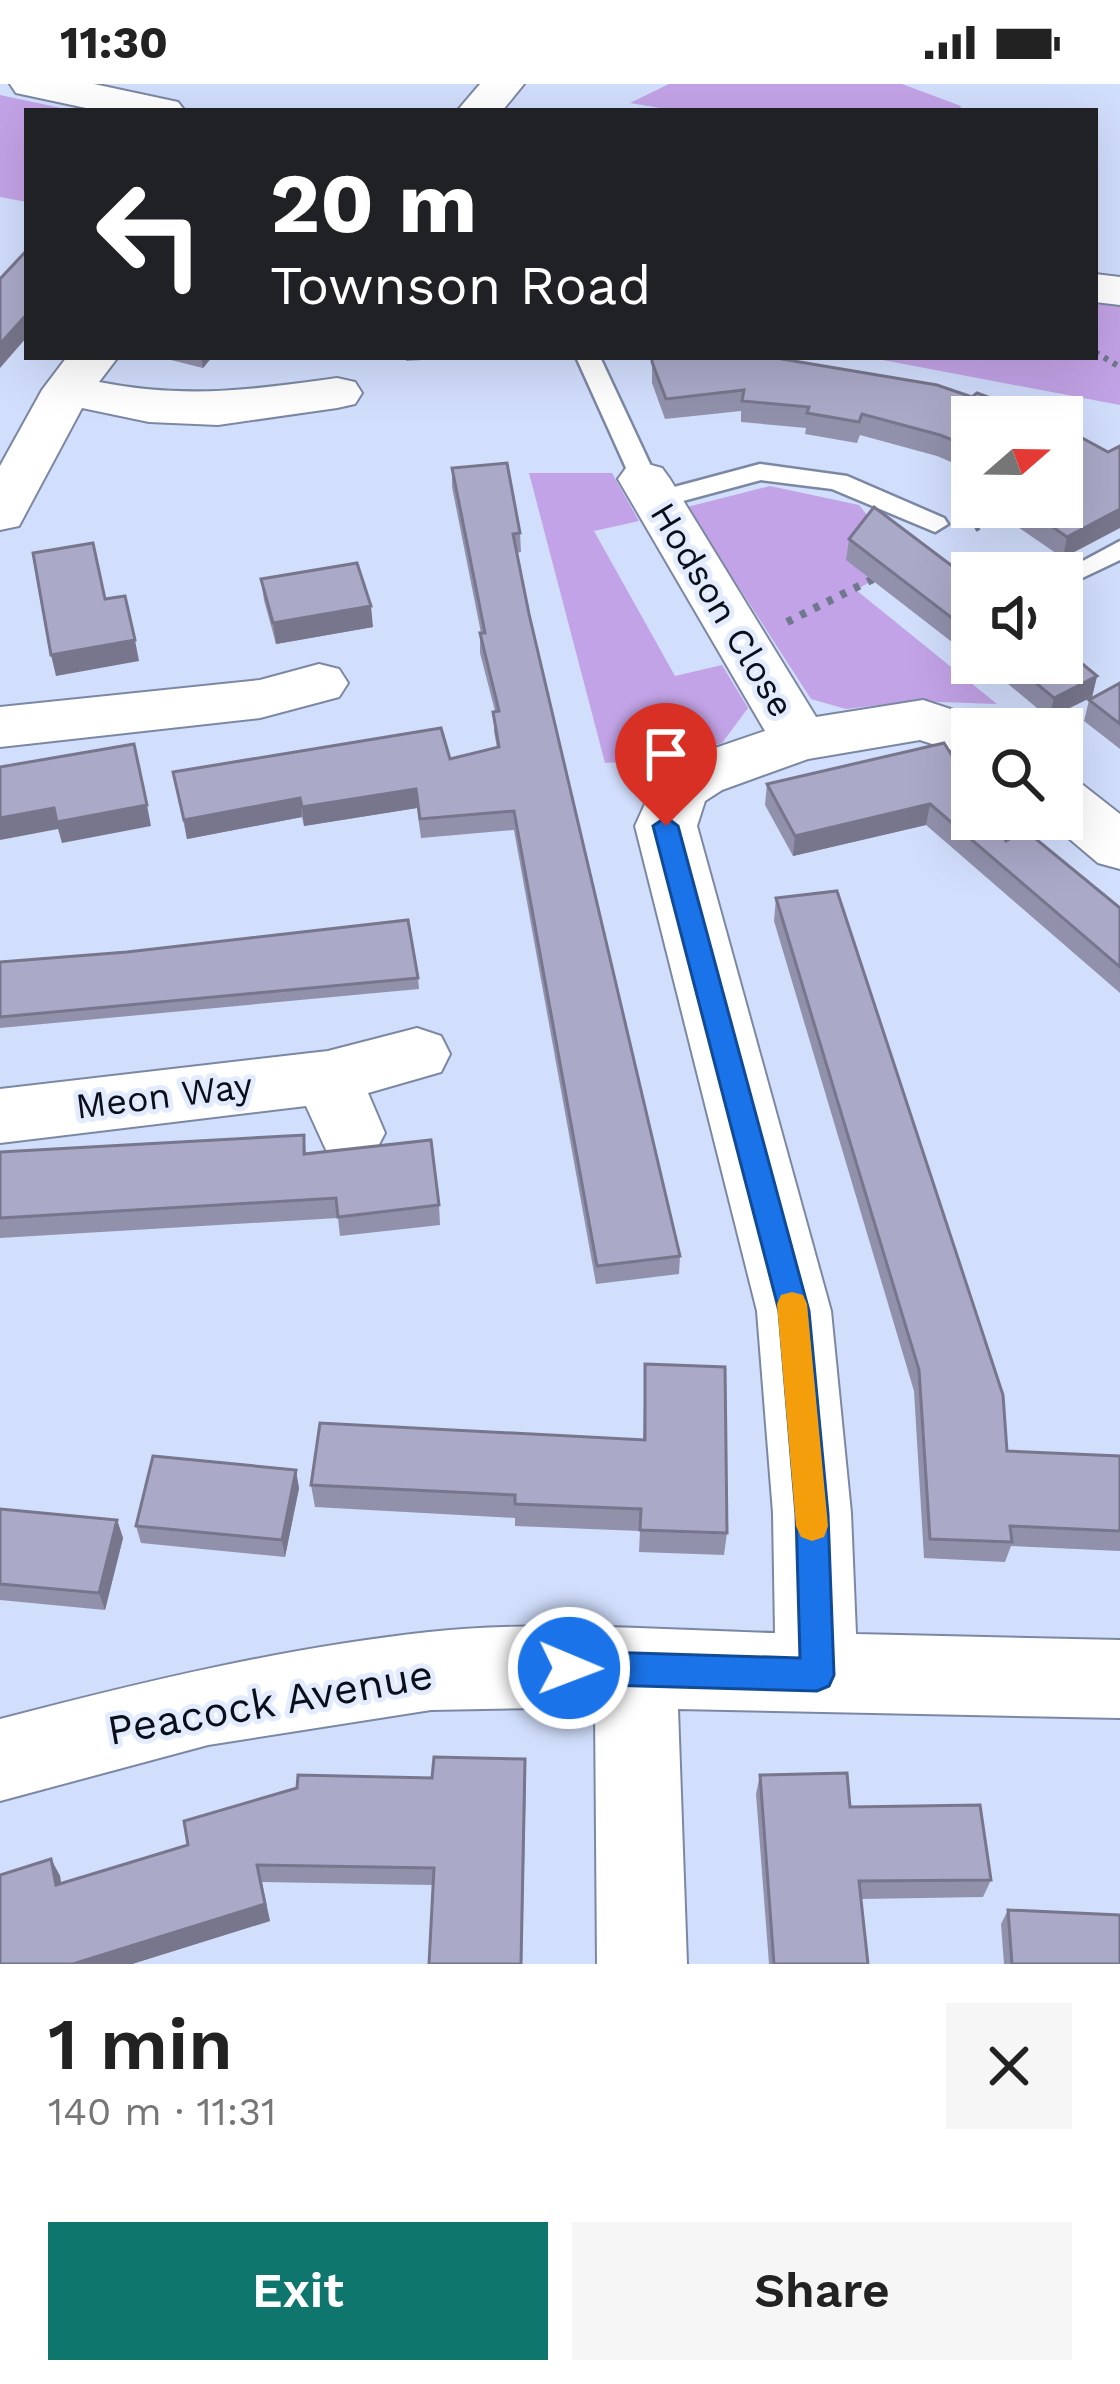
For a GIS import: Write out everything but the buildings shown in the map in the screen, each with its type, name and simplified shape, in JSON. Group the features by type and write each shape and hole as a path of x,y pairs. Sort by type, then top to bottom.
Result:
{"street":[{"path":"32,84 148,108"},
{"path":"482,108 503,84"},
{"path":"0,514 14,464 80,374 149,407 218,410 293,422 337,393"},
{"name":"Hodson Close","path":"651,490 800,740"},
{"path":"0,727 268,724 320,683"},
{"path":"817,1675 812,1514 794,1311 666,826 680,790 701,775 800,740 923,720 951,730"},
{"path":"1083,817 1120,847"},
{"name":"Meon Way","path":"0,1116 340,1105 417,1054"},
{"name":"Peacock Avenue","path":"0,1760 208,1705 344,1681 494,1669 1120,1679"},
{"path":"636,1669 642,1964"}],"lane":[{"path":"589,360 651,490 760,472 838,482 945,531"},
{"path":"1083,568 1120,549"}],"path":[{"path":"945,531 954,528"},
{"path":"742,644 892,570"}],"shaded area":[{"path":"669,84 902,84 961,106 660,108 630,103"},
{"path":"0,95 61,108 24,108 24,201 0,197"},
{"path":"1098,300 1120,304 1120,405 883,360 1098,360"},
{"path":"529,473 612,473 639,521 594,531 675,676 722,665 748,708 722,743 671,759 605,763"},
{"path":"770,486 859,505 887,540 913,557 856,590 951,667 951,684 972,684 997,704 913,701 846,709 811,699 687,507"}],"slow traffic":[{"path":"792,1304 812,1526"}],"route":[{"path":"569,1668 817,1675 812,1514 794,1311 666,826"}]}
